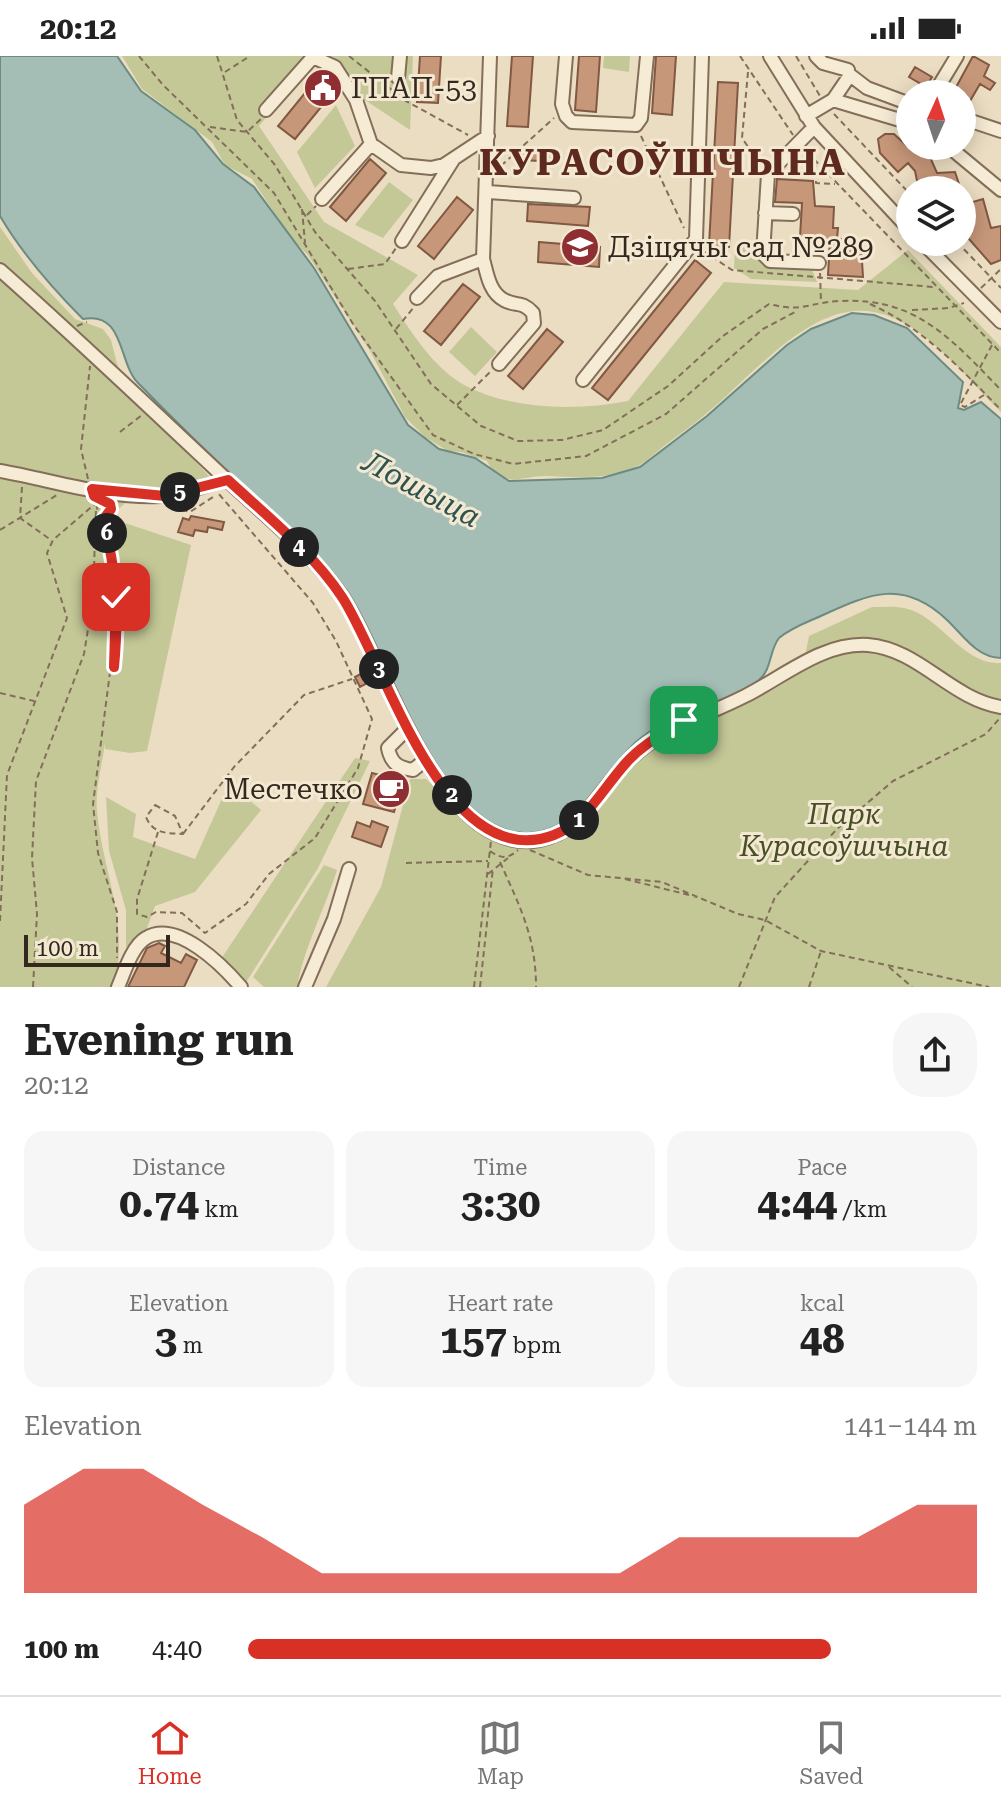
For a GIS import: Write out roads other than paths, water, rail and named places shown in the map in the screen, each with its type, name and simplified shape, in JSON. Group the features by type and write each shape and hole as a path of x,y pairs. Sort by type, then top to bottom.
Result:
{"street":[{"path":"398,78 400,56"},
{"path":"490,56 484,139 488,192 483,259 490,285 504,301 524,304 533,313 534,323 499,364"},
{"path":"566,56 564,109 572,122 636,125 641,118 647,56"},
{"path":"583,380 693,244 697,228 702,56"},
{"path":"770,56 810,122 896,215"},
{"path":"816,56 823,63 849,72 867,88 896,99"},
{"path":"819,263 770,261 763,254 768,174 830,102 849,72 854,56"},
{"path":"942,80 957,56"},
{"path":"264,114 313,57 335,67 346,81 371,144 401,165 431,168 453,160 484,139"},
{"path":"830,102 896,119"},
{"path":"976,123 1001,131"},
{"path":"322,199 371,144"},
{"path":"402,241 453,160"},
{"path":"965,160 1001,190"},
{"path":"488,192 574,198"},
{"path":"765,213 793,214"},
{"path":"935,256 1001,322"},
{"path":"417,298 438,276 483,259"},
{"path":"0,270 152,407 222,484 308,555 342,596 424,761 453,796 491,829 523,841 541,839 570,828 627,761 684,720 741,698 834,650 858,645 886,648 915,662 972,699 1001,707"},
{"path":"0,471 92,489 165,496 222,484"},
{"path":"406,730 388,748 391,759 401,768 413,770 424,761"},
{"path":"305,987 334,919 349,869"},
{"path":"118,987 138,945 146,937 157,934 174,937 199,948 241,987"}],"water":[{"name":"Лошыца","path":"0,56 117,56 141,91 195,130 223,164 254,187 314,268 408,425 439,449 475,458 509,481 602,478 640,467 707,416 787,345 811,329 852,313 874,315 907,328 963,382 958,408 964,410 981,402 1001,419 1001,658 978,650 947,620 916,599 902,595 872,596 800,625 779,638 763,676 746,690 651,731 626,752 581,808 558,825 520,833 485,819 455,789 427,749 360,617 333,575 301,540 138,383 114,330 97,319 83,319 38,270 0,216"}],"place":[{"name":"ГПАП-53","path":"323,88"},
{"name":"Дзіцячы сад №289","path":"580,247"},
{"name":"Местечко","path":"391,789"}],"district":[{"name":"КУРАСОЎШЧЫНА","path":"663,163"}],"park label":[{"name":"Парк Курасоўшчына","path":"844,830"}]}
